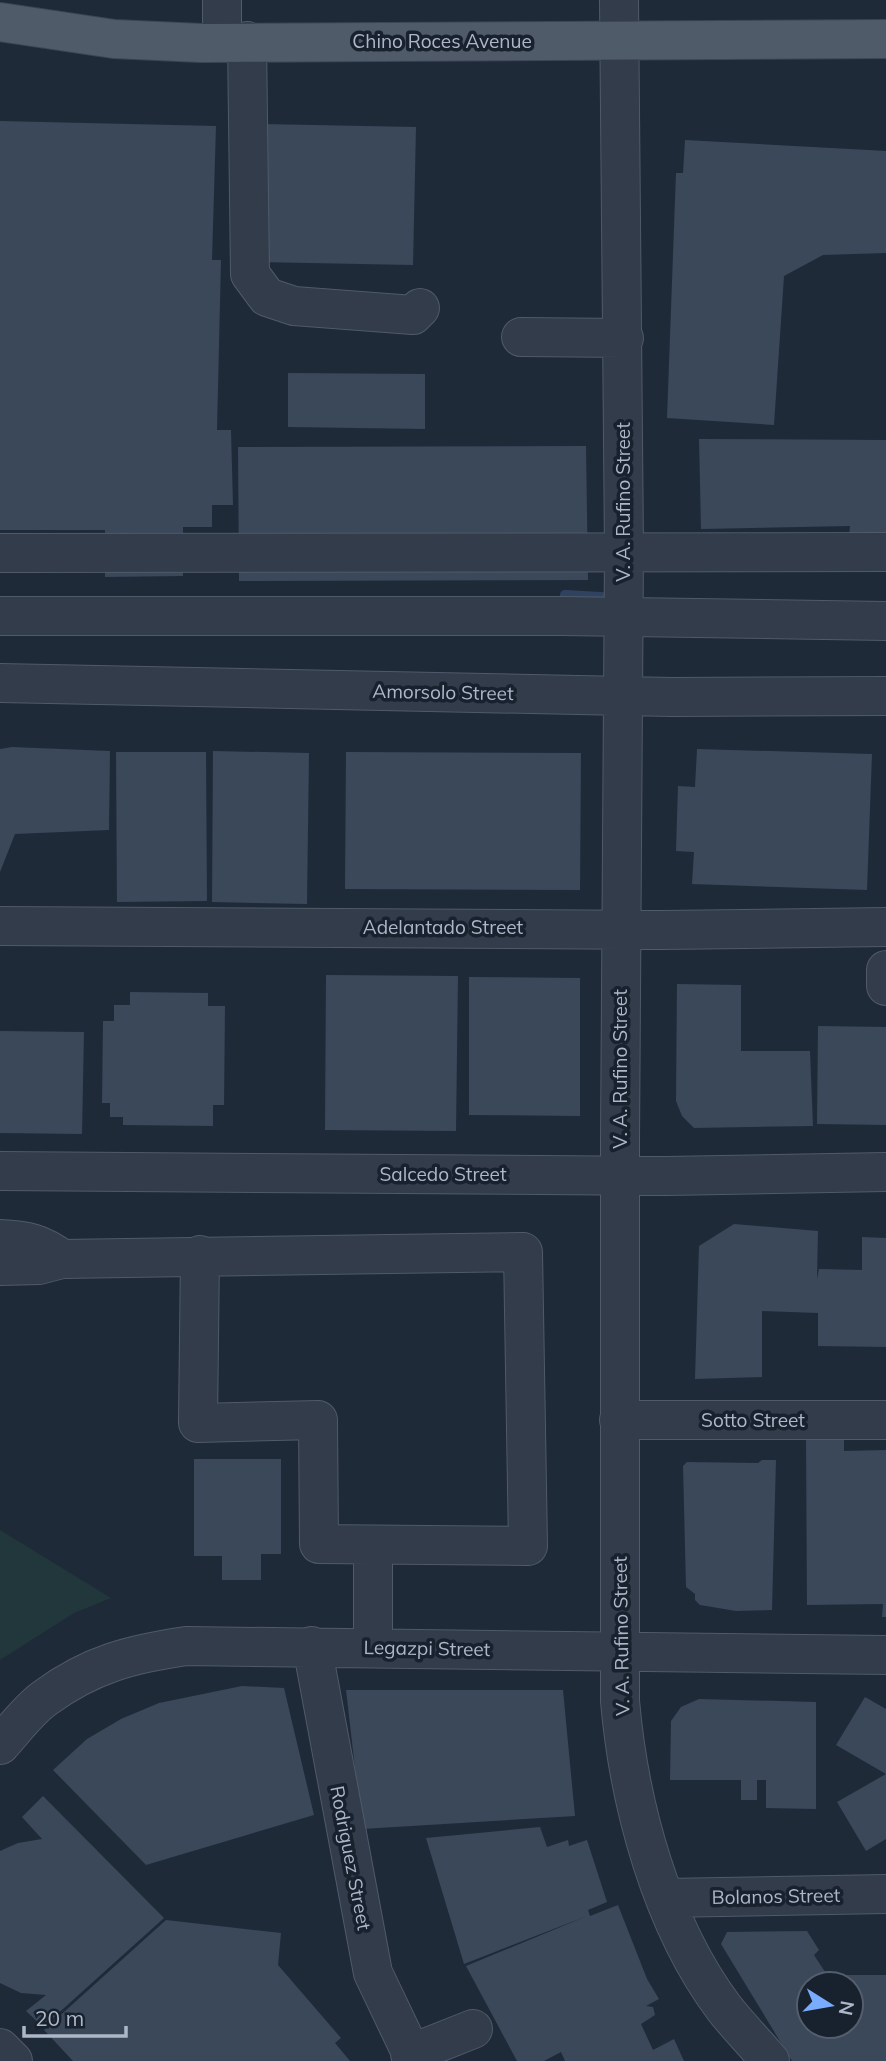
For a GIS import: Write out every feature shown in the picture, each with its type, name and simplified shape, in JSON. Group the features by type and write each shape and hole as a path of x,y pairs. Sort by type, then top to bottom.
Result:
{"main road":[{"name":"Chino Roces Avenue","path":"0,22 114,39 234,42 886,39"}],"street":[{"path":"222,0 234,42 250,274 267,297 294,306 413,315 420,308"},
{"name":"V. A. Rufino Street","path":"619,0 624,338 619,1651 626,1761 649,1850 689,1950 724,2007 770,2061"},
{"path":"522,337 624,338"},
{"path":"0,553 624,550 886,552"},
{"path":"0,616 886,621"},
{"name":"Amorsolo Street","path":"0,683 622,695 886,696"},
{"name":"Adelantado Street","path":"0,926 621,929 886,927"},
{"path":"886,970 886,986"},
{"name":"Salcedo Street","path":"0,1171 620,1175 886,1172"},
{"path":"0,1239 29,1240 44,1245 62,1259"},
{"path":"0,1266 11,1268 39,1265 62,1259 200,1255 523,1252 528,1546 319,1544 318,1420 198,1423 200,1255"},
{"name":"Sotto Street","path":"619,1420 886,1420"},
{"path":"373,1545 373,1646"},
{"name":"Legazpi Street","path":"0,1745 43,1699 89,1670 143,1651 186,1646 373,1646 886,1655"},
{"name":"Rodriguez Street","path":"312,1646 373,1973 412,2058"},
{"name":"Bolanos Street","path":"666,1898 886,1894"},
{"path":"412,2058 473,2029"},
{"path":"0,2048 13,2061"}],"green space":[{"path":"0,1530 111,1598 74,1613 0,1660"}],"building":[{"path":"0,121 216,126 212,260 221,260 217,430 231,430 233,505 212,505 212,527 183,527 183,576 105,577 105,530 0,530"},
{"path":"261,124 416,127 413,265 257,262"},
{"path":"685,140 886,151 886,253 823,255 784,276 774,425 667,418 676,173 683,173"},
{"path":"288,373 425,374 425,429 288,427"},
{"path":"699,439 886,440 886,546 849,536 850,526 701,529"},
{"path":"586,446 588,580 239,581 238,447"},
{"path":"12,747 110,751 109,830 15,834 0,872 0,749"},
{"path":"697,749 872,754 867,890 692,884 694,852 676,851 678,786 695,787"},
{"path":"213,751 309,753 307,904 212,902"},
{"path":"116,752 206,752 207,901 117,902"},
{"path":"346,752 581,753 580,890 345,889"},
{"path":"326,975 458,976 456,1131 325,1130"},
{"path":"469,977 580,978 580,1116 469,1115"},
{"path":"677,984 741,985 741,1051 810,1051 813,1126 694,1128 682,1116 676,1101"},
{"path":"130,992 208,993 208,1006 225,1006 224,1105 213,1105 213,1126 123,1125 123,1117 110,1117 110,1103 102,1103 103,1021 114,1021 114,1005 130,1005"},
{"path":"818,1026 886,1027 886,1125 817,1124"},
{"path":"0,1031 84,1032 82,1134 0,1133"},
{"path":"734,1224 818,1231 817,1279 819,1269 862,1270 862,1237 886,1238 886,1347 818,1346 818,1313 762,1311 762,1377 695,1379 699,1246"},
{"path":"806,1439 844,1440 844,1451 886,1450 886,1617 882,1617 883,1604 807,1605"},
{"path":"194,1459 281,1459 281,1554 261,1554 261,1580 222,1580 222,1556 194,1556"},
{"path":"762,1460 776,1460 772,1610 736,1611 700,1605 695,1600 695,1594 686,1587 683,1466 687,1462 758,1463"},
{"path":"242,1686 284,1688 314,1815 146,1865 53,1770 87,1739 121,1719 159,1703"},
{"path":"346,1690 563,1690 575,1816 362,1829"},
{"path":"865,1697 886,1709 886,1774 836,1745"},
{"path":"699,1699 816,1702 816,1809 766,1808 766,1780 757,1780 757,1800 741,1800 741,1780 670,1780 671,1721 681,1707"},
{"path":"886,1774 886,1839 866,1851 837,1802"},
{"path":"43,1796 164,1918 43,2027 26,2011 46,1995 21,1993 0,1983 0,1851 18,1843 42,1839 22,1817"},
{"path":"540,1827 547,1847 568,1840 569,1846 587,1840 607,1902 588,1910 590,1916 618,1905 647,1979 659,1999 646,2006 653,2007 655,2015 641,2024 653,2050 674,2039 684,2061 565,2061 561,2052 544,2061 517,2061 466,1966 587,1916 464,1964 426,1838"},
{"path":"166,1920 281,1933 278,1965 341,2038 335,2043 350,2061 73,2061 44,2030"},
{"path":"807,1931 819,1950 814,1955 824,1970 795,1970 795,2040 865,2040 865,1975 886,1975 886,2061 792,2061 721,1944 727,1932"}],"waterway":[{"path":"565,595 618,598"}]}
